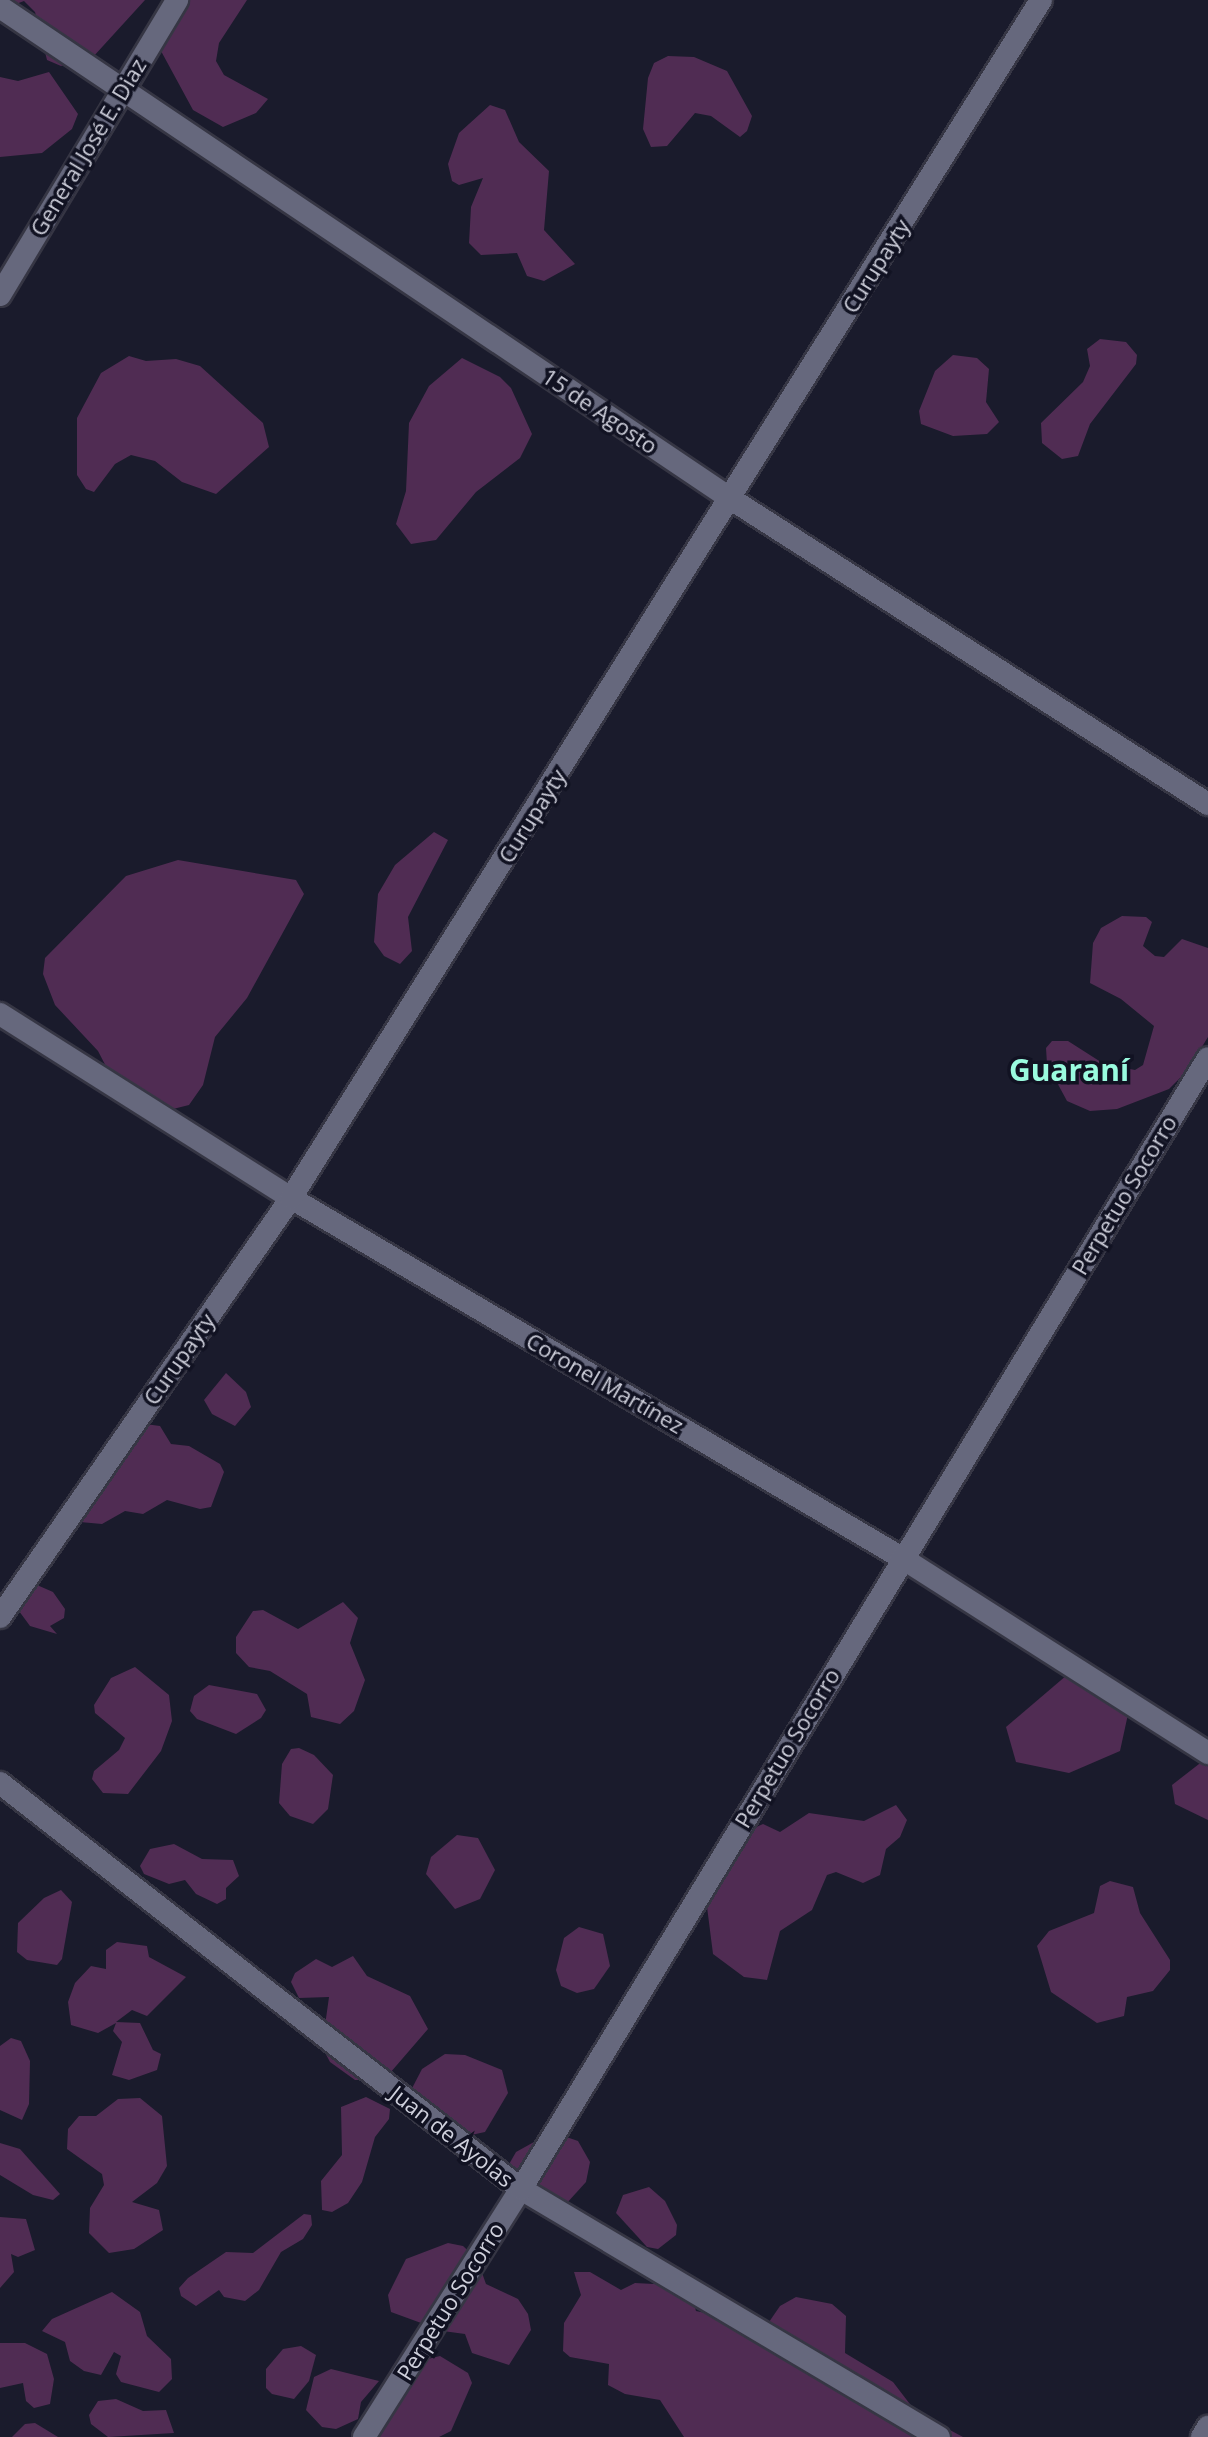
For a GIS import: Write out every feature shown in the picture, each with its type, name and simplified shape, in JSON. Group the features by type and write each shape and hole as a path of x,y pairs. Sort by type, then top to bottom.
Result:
{"street":[{"name":"General José E. Diaz","path":"0,295 177,0"},
{"name":"Curupayty","path":"0,1617 291,1198 1041,0"},
{"name":"15 de Agosto","path":"0,7 731,499 1208,804"},
{"name":"Coronel Martínez","path":"0,1014 291,1198 902,1558 1208,1753"},
{"name":"Perpetuo Socorro","path":"364,2437 521,2189 1208,1058"},
{"name":"Juan de Ayolas","path":"0,1783 521,2189 939,2437"},
{"path":"1202,2437 1208,2427"}],"shaded area":[{"path":"0,0 145,0 93,57 61,66 47,60 35,12 24,1 0,10"},
{"path":"176,0 247,0 219,43 216,61 224,75 268,99 256,113 223,127 193,110 161,51 159,35"},
{"path":"668,56 694,57 727,71 752,116 747,131 740,137 711,116 695,113 667,146 651,147 643,129 648,78 654,63"},
{"path":"49,72 78,114 72,129 42,153 0,157 0,77 18,81"},
{"path":"490,105 505,110 519,142 549,171 544,230 575,264 544,281 527,276 517,253 481,255 469,243 471,207 483,178 459,185 452,181 448,164 459,133"},
{"path":"1100,339 1126,342 1137,355 1136,364 1090,424 1078,456 1062,459 1042,443 1041,423 1083,382 1090,366 1087,349"},
{"path":"953,355 977,358 989,369 986,402 999,422 987,434 953,436 921,424 919,411 935,371"},
{"path":"129,356 146,361 176,359 200,366 263,423 269,447 216,494 182,482 155,461 131,455 115,464 94,492 86,489 77,475 77,418 101,373"},
{"path":"462,358 500,377 511,388 532,434 520,458 476,492 436,540 411,544 396,524 406,491 409,423 429,386"},
{"path":"434,832 448,840 408,917 412,951 400,964 384,956 374,942 378,894 395,865"},
{"path":"178,860 296,880 304,894 247,998 215,1037 203,1085 189,1105 173,1109 156,1106 113,1080 98,1051 55,1005 43,974 45,958 126,876"},
{"path":"1122,916 1146,917 1152,922 1143,946 1155,956 1164,957 1182,939 1208,948 1208,1037 1187,1071 1169,1089 1117,1109 1090,1111 1067,1101 1047,1064 1046,1048 1052,1041 1068,1041 1104,1064 1135,1070 1143,1065 1154,1026 1121,999 1090,983 1093,943 1101,928"},
{"path":"226,1373 246,1392 251,1407 235,1426 212,1414 204,1400"},
{"path":"145,1424 160,1426 171,1444 189,1446 220,1464 224,1472 211,1507 200,1509 167,1500 143,1514 125,1511 102,1524 80,1522 74,1516 126,1457 136,1427"},
{"path":"37,1585 53,1592 65,1609 64,1618 50,1626 57,1634 30,1626 16,1607 28,1586"},
{"path":"343,1602 358,1618 350,1643 365,1680 354,1711 340,1724 311,1717 307,1694 270,1671 249,1667 236,1653 236,1637 253,1611 263,1610 298,1629"},
{"path":"135,1667 169,1695 172,1721 161,1751 128,1794 103,1793 92,1779 94,1771 119,1750 125,1738 95,1713 94,1705 111,1678"},
{"path":"1074,1669 1130,1705 1120,1751 1069,1773 1016,1762 1006,1727"},
{"path":"209,1685 257,1694 266,1710 261,1718 236,1734 197,1719 190,1711 194,1696"},
{"path":"299,1748 314,1755 333,1775 328,1809 313,1824 290,1816 279,1803 282,1764 291,1749"},
{"path":"1208,1757 1208,1820 1175,1804 1172,1785"},
{"path":"896,1805 907,1820 900,1837 886,1849 880,1875 863,1883 836,1872 827,1875 812,1910 780,1931 767,1980 744,1977 713,1954 706,1899 754,1828 763,1824 780,1832 809,1813 864,1821"},
{"path":"457,1835 478,1838 495,1870 480,1899 455,1909 426,1874 431,1857"},
{"path":"174,1844 202,1859 233,1860 239,1876 226,1888 226,1899 217,1904 196,1894 185,1880 169,1884 144,1874 140,1866 150,1849"},
{"path":"1110,1881 1133,1887 1140,1913 1170,1960 1170,1970 1153,1991 1127,1997 1124,2016 1097,2023 1051,1992 1037,1946 1049,1931 1094,1913 1100,1886"},
{"path":"61,1890 72,1902 62,1959 57,1965 27,1960 17,1952 18,1923 44,1898"},
{"path":"579,1927 603,1934 610,1966 594,1989 577,1993 561,1986 556,1970 564,1938"},
{"path":"117,1942 147,1946 149,1957 186,1977 147,2016 132,2010 116,2022 140,2023 153,2050 161,2054 157,2070 129,2080 112,2075 122,2042 113,2031 116,2023 98,2033 71,2025 68,2002 75,1983 91,1966 106,1969 106,1950"},
{"path":"353,1956 367,1976 410,1996 428,2029 390,2073 374,2080 355,2080 330,2062 322,2047 329,1997 299,1998 291,1982 295,1973 316,1959 332,1967"},
{"path":"11,2038 21,2041 30,2061 29,2104 22,2120 0,2110 0,2046"},
{"path":"445,2054 465,2055 502,2070 508,2093 485,2132 462,2137 408,2096 422,2069"},
{"path":"366,2097 390,2109 389,2119 375,2137 362,2182 348,2203 332,2212 322,2210 321,2181 342,2155 341,2107"},
{"path":"140,2098 162,2116 167,2166 157,2183 132,2202 159,2210 163,2230 134,2249 109,2253 89,2233 90,2208 104,2185 102,2174 67,2149 68,2129 79,2116 96,2116 118,2099"},
{"path":"552,2132 578,2141 590,2162 586,2182 566,2204 558,2205 508,2166 516,2152"},
{"path":"0,2143 20,2149 60,2194 53,2200 33,2195 0,2175"},
{"path":"649,2187 665,2201 677,2225 676,2235 658,2249 647,2247 616,2213 623,2195"},
{"path":"304,2214 311,2215 312,2225 303,2239 281,2252 259,2290 245,2301 224,2297 219,2290 196,2306 181,2296 179,2288 188,2278 226,2252 253,2253"},
{"path":"0,2217 26,2219 35,2250 18,2257 11,2254 14,2272 0,2288"},
{"path":"448,2243 463,2246 477,2259 486,2284 518,2299 528,2314 531,2330 509,2365 472,2353 465,2334 443,2331 391,2312 388,2295 406,2259"},
{"path":"574,2272 590,2272 621,2290 635,2283 673,2285 691,2293 696,2311 769,2322 780,2306 796,2297 832,2304 846,2316 845,2353 893,2382 916,2412 963,2437 684,2437 660,2400 625,2394 608,2385 609,2364 570,2357 563,2351 564,2323 581,2295"},
{"path":"112,2292 140,2312 147,2336 171,2359 172,2379 159,2392 121,2382 116,2374 121,2356 114,2352 101,2375 84,2371 70,2361 65,2342 42,2331 52,2319"},
{"path":"0,2343 25,2343 47,2354 54,2379 50,2404 34,2408 26,2401 23,2383 0,2388"},
{"path":"301,2346 316,2355 309,2381 294,2399 272,2394 266,2388 266,2369 283,2349"},
{"path":"440,2356 468,2373 472,2383 451,2431 439,2437 363,2437 360,2426 367,2411 424,2360"},
{"path":"331,2369 379,2381 361,2402 358,2419 336,2429 322,2427 306,2410 314,2377"},
{"path":"116,2399 143,2411 166,2410 174,2433 108,2437 91,2424 89,2415 98,2401"},
{"path":"35,2423 58,2437 12,2437 25,2424"}],"district":[{"name":"Guaraní","path":"1069,1070"}]}
